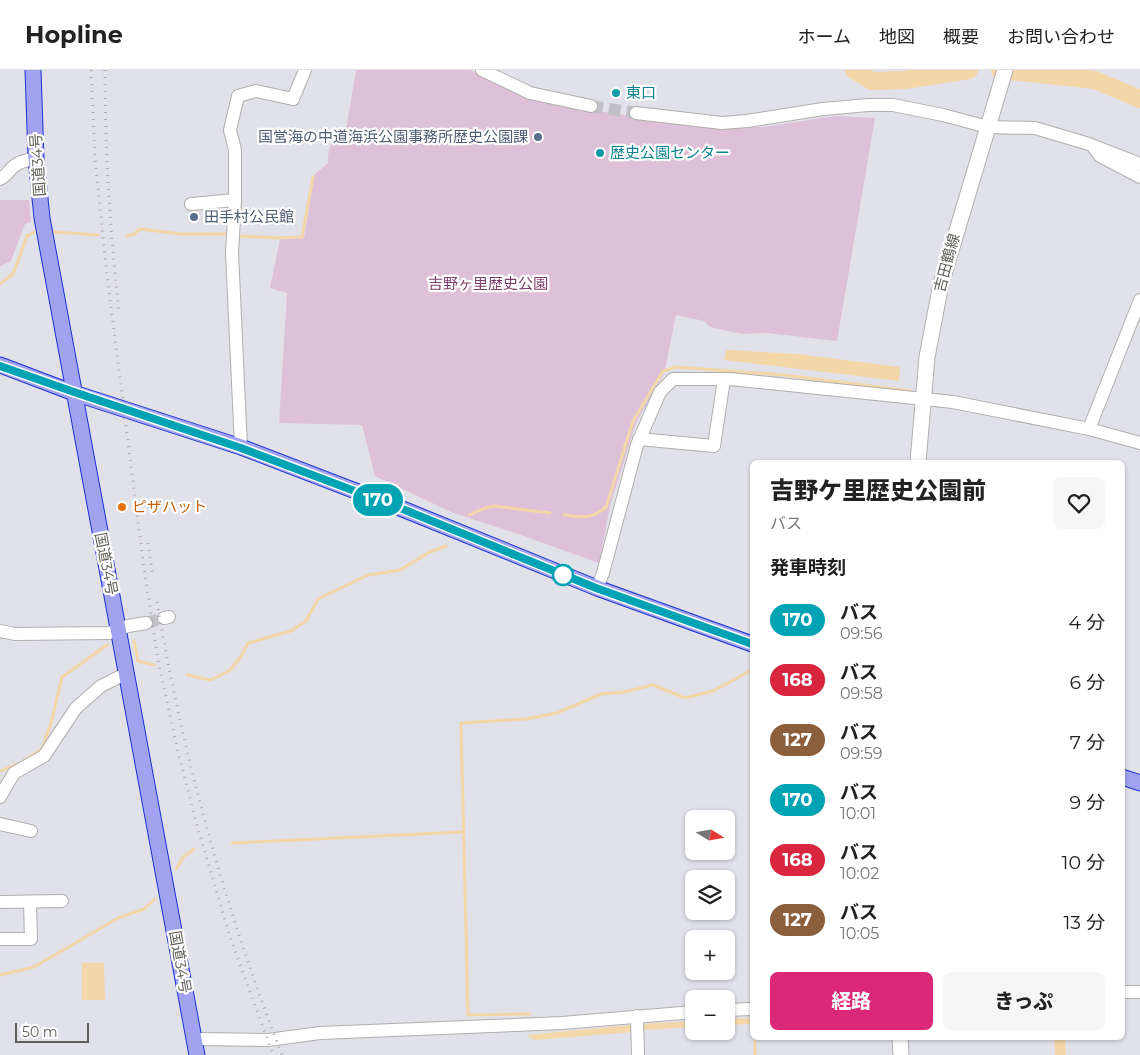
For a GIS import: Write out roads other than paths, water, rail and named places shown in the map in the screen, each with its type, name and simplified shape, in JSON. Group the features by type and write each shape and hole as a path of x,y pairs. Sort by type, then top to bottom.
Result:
{"highway":[{"name":"国道34号","path":"36,72 36,159 42,218 197,1055"},
{"path":"0,366 241,448 405,510 596,588 750,643"},
{"path":"1125,778 1140,783"}],"main road":[{"name":"吉田鶴線","path":"918,460 927,357 940,284 1005,70"},
{"path":"900,1040 901,1055"}],"street":[{"path":"241,448 232,253 235,150 230,130 238,96 256,91 294,99 305,70"},
{"path":"482,70 530,93 591,106"},
{"path":"636,113 722,123 747,122 823,109 893,105 944,115 988,127 1035,128 1089,144 1140,164"},
{"path":"1089,144 1100,156 1140,177"},
{"path":"0,179 14,166 24,161 36,159"},
{"path":"191,204 235,200"},
{"path":"1089,429 1140,300"},
{"path":"596,588 603,573 640,439 660,392 673,379 724,379 953,402 1089,429 1140,443"},
{"path":"640,439 714,446 724,379"},
{"path":"0,631 15,634 67,635 109,633 128,626 146,623"},
{"path":"0,796 14,772 44,756 76,708 101,686 127,673"},
{"path":"0,824 31,830"},
{"path":"0,902 62,901"},
{"path":"0,939 31,938 30,902"},
{"path":"1125,992 1140,992"},
{"path":"735,1010 750,1009"},
{"path":"194,1039 268,1040 320,1033 544,1024 685,1013"},
{"path":"637,1016 638,1055"}],"waterway":[{"path":"854,70 872,81 905,80 969,70"},
{"path":"1000,70 1095,80 1140,99"},
{"path":"239,236 302,237 313,177"},
{"path":"127,236 134,234 140,229 181,234 225,234"},
{"path":"0,284 13,274 27,236 35,232"},
{"path":"54,232 98,235"},
{"path":"564,515 591,516 606,507 633,421 663,371 676,367 784,375 911,391"},
{"path":"469,515 494,506 550,513"},
{"path":"187,675 211,680 229,671 240,658 248,643 291,631 306,621 318,599 368,575 400,570 428,553 446,546"},
{"path":"134,641 138,661 154,665"},
{"path":"23,761 42,749 51,723 62,677 107,645"},
{"path":"530,1014 468,1015 461,723 526,719 557,713 601,694 624,692 653,685 685,698 713,691 750,671"},
{"path":"0,771 18,764"},
{"path":"232,843 462,832"},
{"path":"176,869 184,856 194,849"},
{"path":"0,975 34,967 118,918 144,909 155,899"},
{"path":"755,1040 755,1055"}],"tunnel":[{"path":"591,106 636,113"},
{"path":"146,623 164,618"}],"railway":[{"path":"91,70 95,157 106,267 143,561 158,660 178,752 197,825 229,934 273,1055"},
{"path":"105,70 109,191 119,312"},
{"path":"148,543 153,577"},
{"path":"157,602 179,718 208,832 242,944 282,1055"}],"place":[{"name":"東口","path":"616,93"},
{"name":"国営海の中道海浜公園事務所歴史公園課","path":"538,137"},
{"name":"歴史公園センター","path":"600,153"},
{"name":"田手村公民館","path":"194,217"},
{"name":"ピザハット","path":"122,507"}],"park label":[{"name":"吉野ヶ里歴史公園","path":"488,284"}]}
